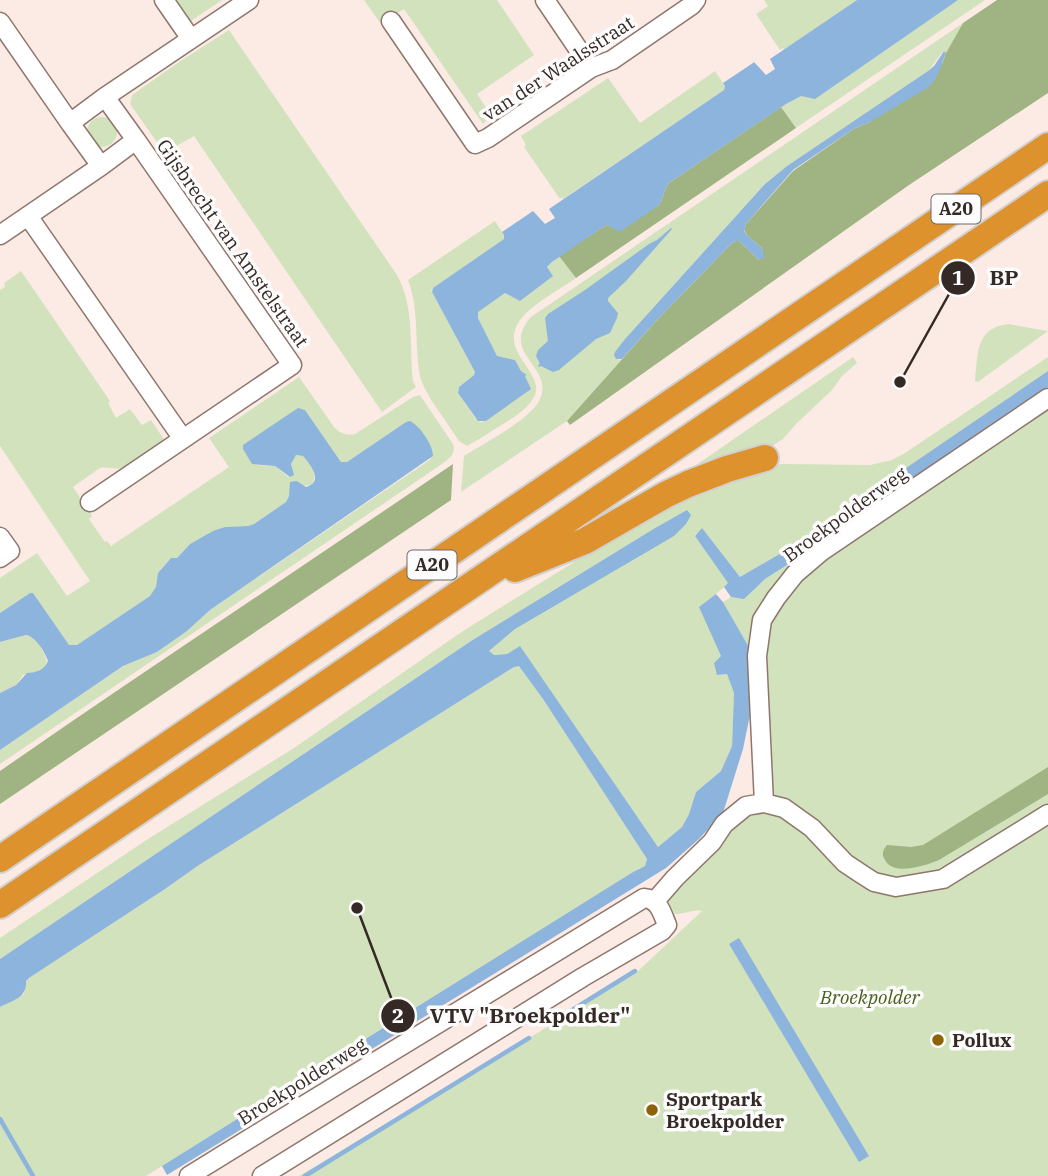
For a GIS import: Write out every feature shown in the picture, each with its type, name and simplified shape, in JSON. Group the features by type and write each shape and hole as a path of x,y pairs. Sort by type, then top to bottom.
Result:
{"highway":[{"name":"A20","path":"0,859 1048,146"},
{"name":"A20","path":"0,905 1048,194"},
{"name":"A20","path":"468,588 585,541 688,484 765,458"}],"street":[{"path":"164,0 191,39"},
{"path":"70,123 249,0"},
{"path":"545,0 591,68"},
{"name":"van der Waalsstraat","path":"391,21 475,144 488,138 591,68 612,60 696,0"},
{"path":"1,24 101,166"},
{"path":"0,235 136,140 105,97"},
{"name":"Gijsbrecht van Amstelstraat","path":"90,502 292,365 136,140"},
{"path":"28,216 183,439"},
{"name":"Broekpolderweg","path":"764,803 757,656 762,620 776,598 795,574 822,551 1048,398"},
{"path":"0,537 10,551 0,558"},
{"path":"261,1176 583,976 662,931 667,925 655,901 712,842 723,824 746,806 764,803 785,808 812,828 845,863 874,882 896,887 943,879 1048,814"},
{"name":"Broekpolderweg","path":"189,1176 644,898 655,901"}],"green space":[{"path":"172,0 222,0 188,23"},
{"path":"364,0 497,0 534,55 477,94 487,109 481,113 486,121 483,124 404,9 381,24"},
{"path":"764,0 857,0 784,50 780,50 756,14 768,6"},
{"path":"958,0 985,0 796,128 781,107"},
{"path":"997,0 1048,0 1048,93 909,185 570,425 567,421 657,320 732,243 739,241 759,260 763,249 747,235 744,230 746,224 793,171 855,128 870,122 942,64 963,23"},
{"path":"963,23 946,53 944,51 928,71 787,166 765,184 625,339 614,355 619,360 622,359 567,421 461,492 464,456 516,424 539,401 541,379 521,341 523,330 531,317"},
{"path":"229,30 403,287 409,313 413,381 416,387 382,412 194,136 173,148 159,145 130,104 132,95"},
{"path":"715,71 725,86 724,90 563,199 560,199 524,147 526,145 521,136 608,78 640,123"},
{"path":"781,107 796,128 576,278 559,256 606,225 611,226 658,206 669,183"},
{"path":"102,117 112,122 117,132 112,142 102,147 92,142 87,132 92,122"},
{"path":"495,221 504,239 431,290 475,372 459,387 458,393 480,422 486,421 527,375 521,371 515,360 497,357 477,312 505,293 520,300 552,276 547,267 559,256 576,278 532,308 515,330 514,343 534,379 535,396 517,415 467,446 459,441 422,383 414,304 408,280"},
{"path":"21,271 110,401 108,403 116,418 130,409 142,425 151,420 165,441 126,467 100,468 73,487 92,516 89,519 105,542 111,546 229,467 209,438 299,377 334,427 346,434 355,434 420,395 453,444 454,451 442,464 0,764 0,750 123,666 157,652 187,631 210,610 431,459 406,422 347,462 341,462 305,410 301,409 256,465 275,466 288,477 293,473 294,457 303,456 314,474 311,485 303,486 297,481 286,502 254,524 225,527 190,544 177,558 171,558 161,569 155,591 150,596 77,645 71,646 33,593 0,613 0,578 37,553 67,596 90,581 0,446 0,290 5,287 4,283"},
{"path":"1008,324 1048,331 978,382 975,381 978,352 984,337 997,326"},
{"path":"853,357 857,363 783,439 772,446 657,492"},
{"path":"1048,357 1048,371 783,552 740,577 702,529 695,535 729,583 700,607 721,656 717,675 727,674 734,693 732,746 721,771 696,792 682,827 658,847 520,647 507,654 494,655 489,651 515,629 687,510 471,641 0,959 0,938 148,839 294,748 463,631 671,502 766,465 870,465 892,460"},
{"name":"Broekpolder","path":"1048,404 1048,1176 299,1176 638,971 702,911 675,914 667,896 744,815 756,811 775,813 776,796 771,792 764,671 771,619 805,573"},
{"path":"453,464 451,500 0,804 0,771"},
{"path":"831,538 801,561 750,649 723,602 731,597 744,598 765,579"},
{"path":"26,635 32,637 40,647 46,660 45,667 23,675 16,685 0,693 0,642"},
{"path":"519,665 647,859 645,866 146,1176 0,1176 0,1007 24,994 29,978 199,865"},
{"path":"1048,767 1048,794 939,860 903,869 889,865 884,858 883,852 887,845 923,845"}],"water":[{"path":"857,0 958,0 815,99 801,96 786,104 669,183 658,206 621,231 606,225 552,262 547,267 553,276 520,301 505,293 478,312 478,318 497,356 515,360 521,371 527,375 525,376 531,389 486,421 478,421 458,393 459,387 475,372 432,292 433,288 504,239 502,232 533,211 545,224 555,218 549,209 724,90 723,83 754,62 766,75 775,69 770,59"},
{"path":"944,51 946,53 939,71 929,87 855,128 793,170 746,224 744,231 763,249 764,258 759,260 739,241 732,243 622,359 616,359 615,352 625,339 765,184 787,166 928,71"},
{"path":"671,228 608,298 618,313 610,333 596,339 559,370 553,372 539,367 536,356 538,350 548,341 545,318 548,314"},
{"path":"1048,371 1048,387 765,579 744,599 731,597 724,587 728,583 695,536 702,528 740,577 783,552"},
{"path":"298,408 305,410 341,462 347,462 410,421 425,436 433,456 210,610 187,631 157,652 123,666 0,750 0,693 16,685 27,673 42,669 48,661 40,645 30,636 0,642 0,613 33,593 69,645 77,645 150,596 156,587 158,573 171,558 177,558 190,544 225,527 254,524 286,502 290,482 297,481 306,487 311,485 314,473 303,456 296,455 291,464 294,475 290,477 275,466 252,464 243,449 243,445"},
{"path":"687,510 691,515 674,536 515,629 489,651 494,655 507,654 520,646 658,847 682,827 696,792 721,771 732,746 734,693 727,674 717,675 714,663 721,656 699,607 716,594 723,602 750,649 750,715 743,749 723,813 666,868 167,1175 162,1166 645,866 647,859 543,699 519,666 514,667 199,865 29,978 22,995 0,1007 0,959 471,641"},
{"path":"739,938 869,1156 859,1162 729,944"}],"waterway":[{"path":"556,1020 635,971"},
{"path":"305,1176 529,1038"},
{"path":"0,1119 33,1176"}],"place":[{"name":"BP","path":"900,382"},
{"name":"VTV \"Broekpolder\"","path":"357,908"},
{"name":"Pollux","path":"938,1040"},
{"name":"Sportpark Broekpolder","path":"652,1110"}]}
